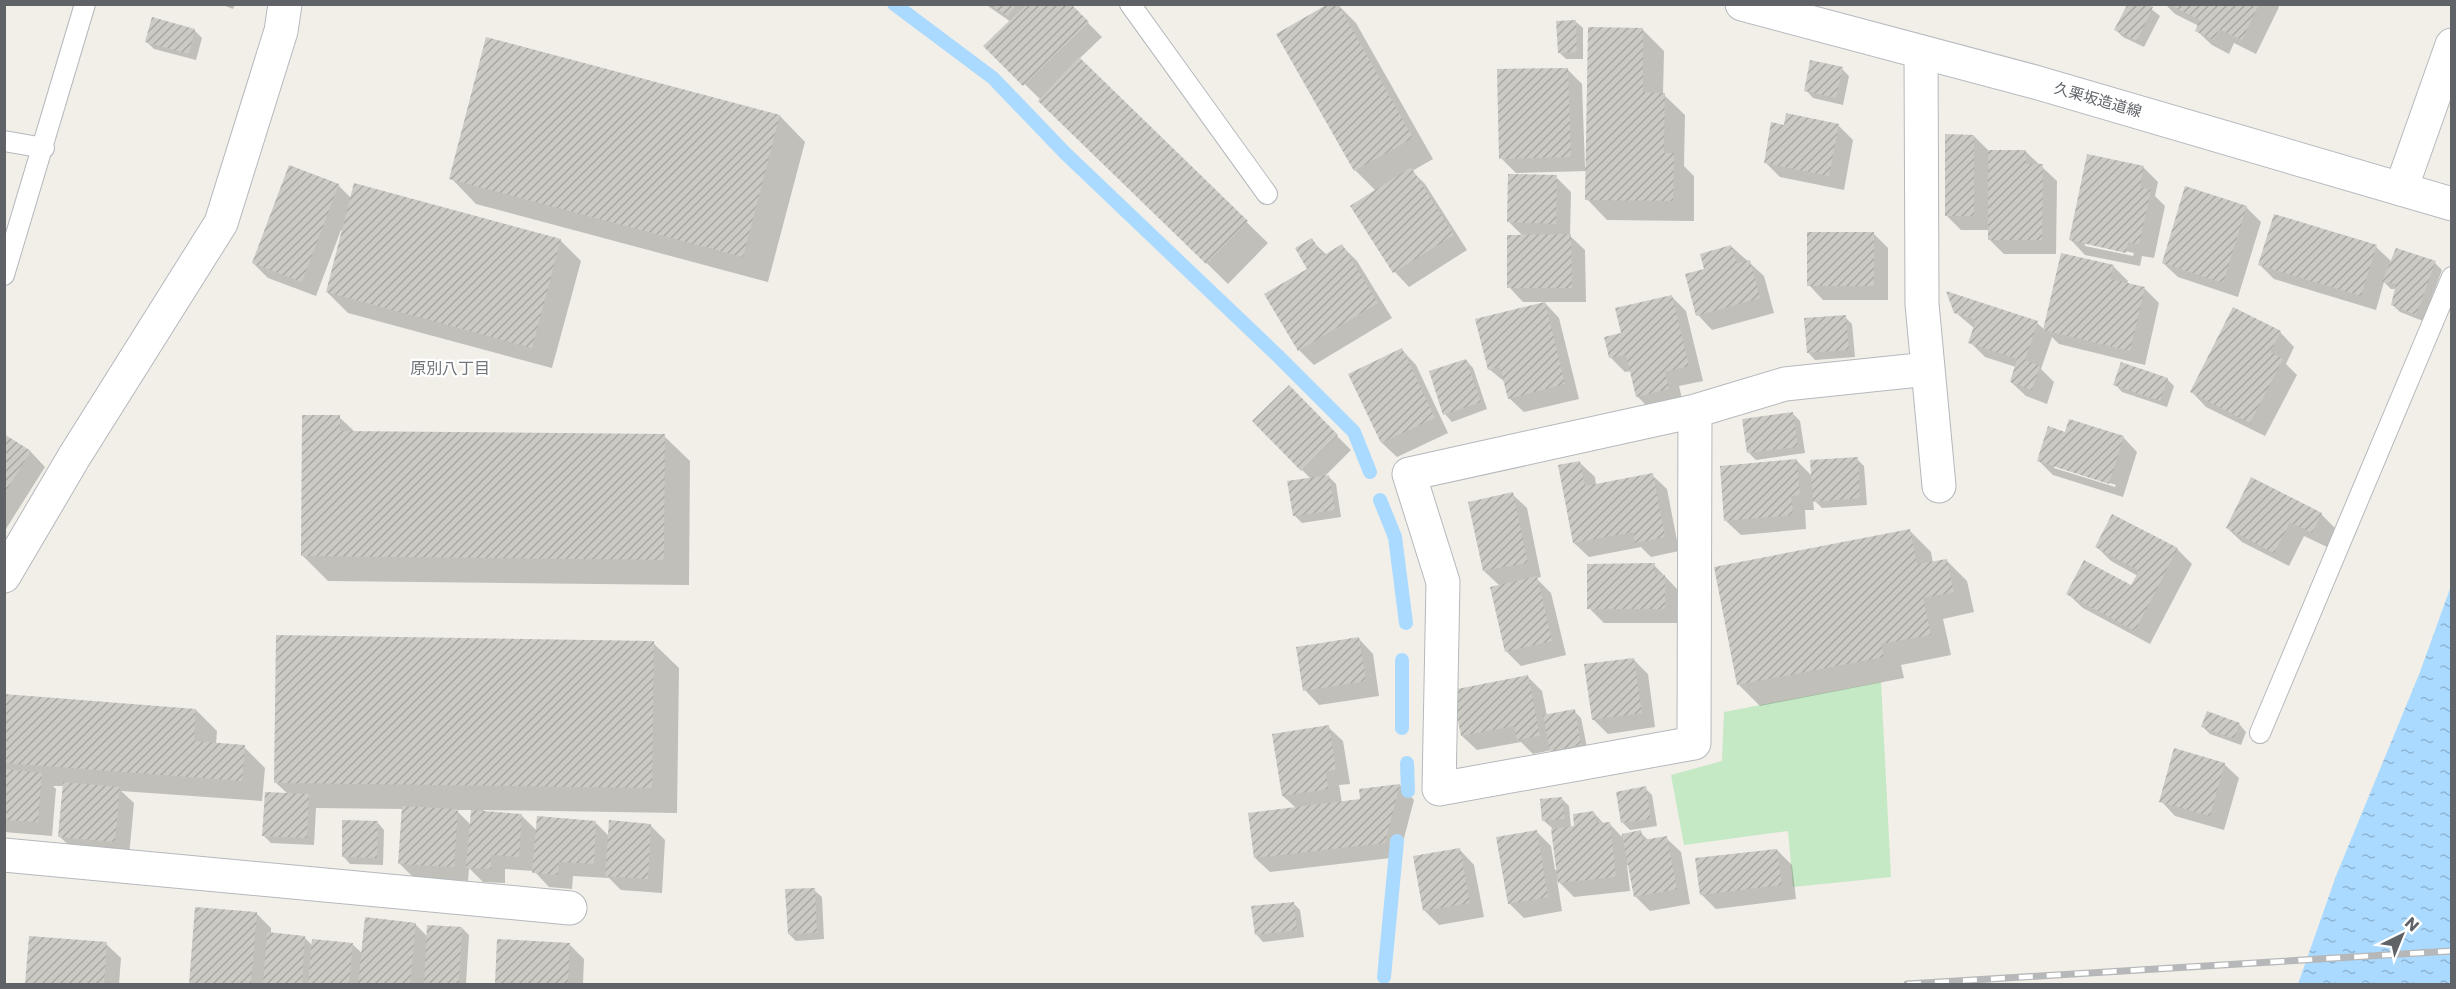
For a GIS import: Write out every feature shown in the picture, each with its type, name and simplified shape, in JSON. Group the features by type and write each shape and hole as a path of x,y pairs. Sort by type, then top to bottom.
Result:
{"street":[{"path":"4,576 74,457 221,223 281,31 285,4"},
{"name":"久栗坂造道線","path":"1742,4 2035,82 2451,204"},
{"path":"2401,189 2451,45"},
{"path":"1921,52 1922,304 1939,486"},
{"path":"1695,411 1694,743 1439,789 1443,582 1408,474 1695,411 1785,384 1928,369"},
{"path":"4,855 570,908"}],"lane":[{"path":"4,275 44,148 85,4"},
{"path":"1130,4 1267,194"},
{"path":"2421,133 2451,102"},
{"path":"4,141 44,148"},
{"path":"4,211 21,223"},
{"path":"2260,734 2451,277"}],"green space":[{"path":"1881,682 1891,877 1793,887 1788,831 1684,845 1671,775 1722,761 1724,712"}],"water":[{"path":"2451,586 2451,984 2298,984 2336,876 2420,672"}],"building":[{"path":"1027,4 1071,4 1089,22 1023,86 983,46"},
{"path":"1328,4 1338,4 1413,138 1354,171 1276,34"},
{"path":"2168,4 2259,4 2242,40 2219,29 2214,40 2195,31 2200,20"},
{"path":"990,5 1016,5 1008,16"},
{"path":"2127,5 2153,7 2137,41 2114,30"},
{"path":"152,17 195,29 189,54 145,42"},
{"path":"1576,20 1577,52 1558,53 1556,21"},
{"path":"1588,27 1643,28 1643,92 1665,93 1664,153 1674,153 1673,201 1585,200"},
{"path":"486,37 780,115 743,257 449,179"},
{"path":"1079,57 1248,221 1206,264 1038,101"},
{"path":"1810,60 1843,67 1836,98 1804,91"},
{"path":"1568,68 1571,157 1499,159 1497,69"},
{"path":"1786,113 1839,124 1829,176 1764,163 1771,122 1784,125"},
{"path":"1945,134 1974,135 1974,216 1945,216"},
{"path":"1988,150 2026,150 2026,164 2043,164 2042,240 1988,240"},
{"path":"2087,154 2144,166 2140,187 2151,190 2139,244 2128,242 2126,253 2069,240"},
{"path":"289,165 339,184 302,282 252,263"},
{"path":"1411,167 1454,235 1393,273 1350,206"},
{"path":"1508,174 1557,175 1556,224 1507,222"},
{"path":"354,183 561,239 532,348 326,292"},
{"path":"2185,186 2247,206 2223,283 2162,263"},
{"path":"2274,214 2377,245 2361,296 2258,265"},
{"path":"1807,232 1874,232 1874,286 1807,286"},
{"path":"1571,234 1572,288 1507,288 1507,235"},
{"path":"1312,238 1323,256 1342,244 1378,303 1298,351 1264,294 1307,269 1295,248"},
{"path":"1731,245 1737,263 1750,260 1760,298 1696,316 1685,274 1704,269 1700,254"},
{"path":"2396,248 2436,261 2416,315 2391,305 2396,284 2382,282"},
{"path":"2061,253 2114,265 2110,279 2145,287 2130,351 2043,330"},
{"path":"1946,291 2038,321 2025,360 2040,366 2032,390 2010,382 2017,359 1968,343 1976,320 1954,313"},
{"path":"1672,295 1689,366 1665,372 1669,389 1636,397 1626,355 1609,358 1604,337 1621,333 1615,308"},
{"path":"1545,302 1565,384 1508,399 1500,367 1488,370 1475,319"},
{"path":"2233,307 2281,331 2270,352 2283,359 2250,423 2190,392"},
{"path":"1846,315 1849,350 1807,353 1804,318"},
{"path":"1402,348 1435,418 1381,443 1348,374"},
{"path":"1466,359 1481,402 1443,415 1429,371"},
{"path":"2121,362 2168,378 2160,401 2113,385"},
{"path":"1289,385 1338,435 1301,471 1252,421"},
{"path":"1793,412 1798,447 1747,453 1742,419"},
{"path":"302,415 340,415 340,431 665,434 664,560 301,556"},
{"path":"2069,419 2124,436 2109,484 2037,461 2048,426 2065,432"},
{"path":"4,434 31,451 4,494"},
{"path":"1858,457 1860,498 1813,502 1810,460"},
{"path":"1797,459 1800,495 1791,496 1793,515 1724,521 1720,466"},
{"path":"1580,461 1585,486 1653,473 1665,537 1635,543 1633,532 1573,543 1558,465"},
{"path":"1329,475 1335,510 1293,516 1287,481"},
{"path":"2251,477 2322,513 2312,533 2290,522 2274,553 2226,528"},
{"path":"1513,492 1528,563 1483,571 1468,502"},
{"path":"2112,514 2178,548 2135,631 2066,594 2084,560 2131,585 2139,571 2095,547"},
{"path":"1910,529 1917,564 1947,559 1954,592 1923,598 1931,635 1881,644 1884,657 1737,685 1714,567"},
{"path":"1655,563 1655,575 1665,575 1665,609 1587,609 1587,564"},
{"path":"1537,576 1552,641 1505,652 1490,587"},
{"path":"276,635 654,641 652,788 274,783"},
{"path":"1359,637 1366,681 1303,691 1296,647"},
{"path":"1634,658 1642,713 1592,720 1584,664"},
{"path":"1528,675 1540,736 1517,740 1514,726 1461,736 1452,690"},
{"path":"4,694 196,709 194,741 245,745 242,781 4,763"},
{"path":"1575,709 1581,745 1550,751 1543,715"},
{"path":"2207,711 2240,723 2234,739 2201,727"},
{"path":"1329,725 1336,770 1326,771 1328,789 1282,796 1272,734"},
{"path":"2174,748 2225,763 2210,816 2159,802"},
{"path":"4,769 42,773 38,822 4,820"},
{"path":"63,782 120,787 115,842 58,837"},
{"path":"1400,784 1385,843 1254,858 1248,813 1360,799 1359,789"},
{"path":"1646,786 1651,819 1621,823 1616,792"},
{"path":"265,792 309,794 307,838 262,836"},
{"path":"1562,797 1565,819 1542,821 1540,799"},
{"path":"402,806 458,809 454,867 398,864"},
{"path":"471,810 522,814 519,857 491,855 491,869 466,868"},
{"path":"1594,811 1596,823 1610,822 1616,877 1558,883 1551,829 1574,826 1573,814"},
{"path":"537,816 596,821 594,864 559,862 558,875 532,873"},
{"path":"342,820 378,821 377,858 342,857"},
{"path":"609,820 651,824 648,879 605,876"},
{"path":"1537,830 1548,897 1508,904 1496,837"},
{"path":"1641,830 1643,840 1667,836 1677,889 1634,897 1622,834"},
{"path":"1460,848 1470,903 1423,911 1413,856"},
{"path":"1777,849 1782,885 1700,895 1695,858"},
{"path":"815,888 817,933 788,934 785,889"},
{"path":"1294,902 1297,930 1255,935 1251,906"},
{"path":"195,907 257,912 251,984 189,984"},
{"path":"365,917 416,923 410,984 358,984"},
{"path":"427,925 462,927 459,984 424,984"},
{"path":"267,932 305,936 302,984 263,984"},
{"path":"29,936 107,942 104,984 25,984"},
{"path":"312,939 353,943 349,984 308,984"},
{"path":"497,939 570,943 568,984 495,983"}],"waterway":[{"path":"894,4 993,78 1065,153 1278,356 1354,432 1370,472"},
{"path":"1380,500 1395,537 1406,623"},
{"path":"1402,660 1402,728"},
{"path":"1407,763 1408,791"},
{"path":"1384,977 1397,841"}],"railway":[{"path":"1907,984 2452,951"}],"district":[{"name":"原別八丁目","path":"450,368"}]}
